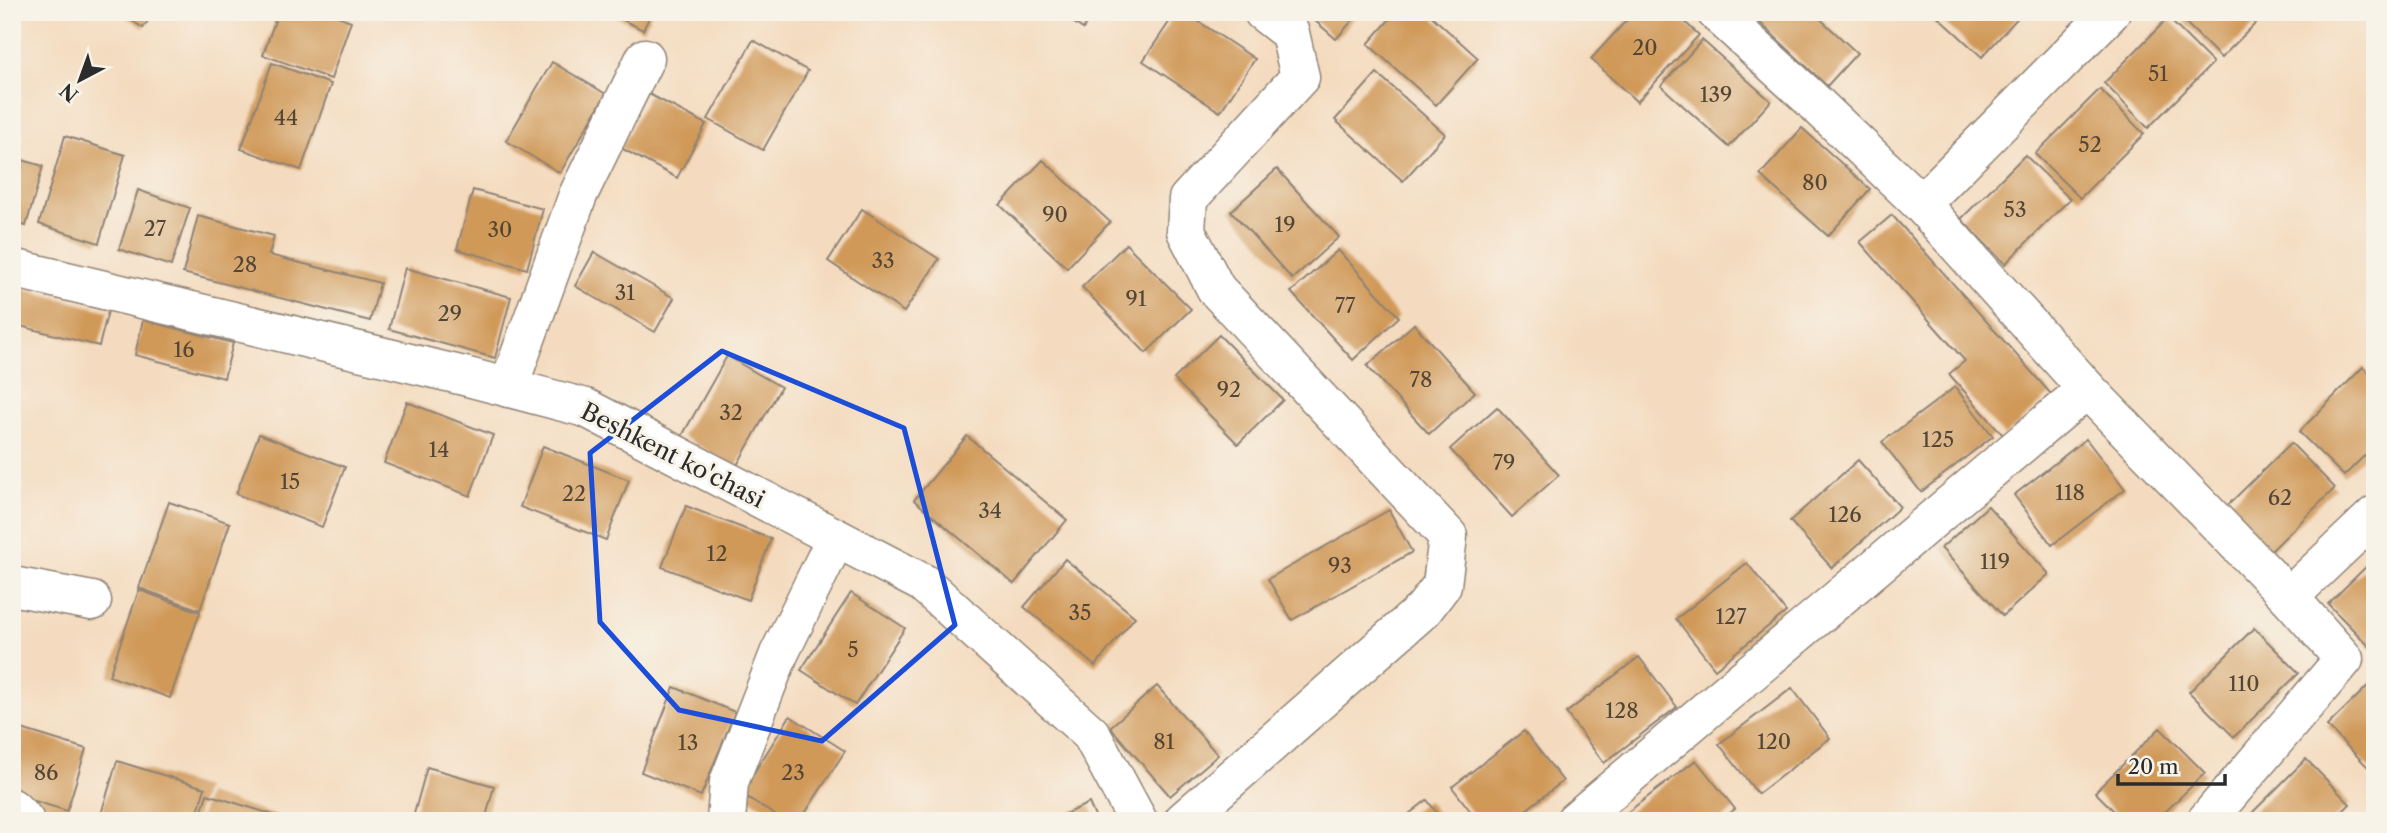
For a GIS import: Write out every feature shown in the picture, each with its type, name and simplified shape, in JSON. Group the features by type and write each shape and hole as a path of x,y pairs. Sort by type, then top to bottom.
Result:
{"street":[{"path":"1184,821 1423,610 1442,585 1448,536 1216,289 1186,231 1188,199 1300,78 1290,33 1264,12"},
{"path":"1716,12 1810,97 1921,204 2087,389 2289,597 2344,659 2206,821"},
{"path":"1921,204 2112,12"},
{"path":"508,388 578,195 646,58"},
{"name":"Beshkent ko'chasi","path":"12,268 586,408 923,583 1091,734 1138,821"},
{"path":"1575,821 2087,389"},
{"path":"2289,597 2375,515"},
{"path":"726,821 729,782 774,667 836,538"},
{"path":"12,586 92,601"},
{"path":"12,808 25,821"}],"highlighted area":[{"path":"722,351 904,428 955,625 822,741 679,710 600,622 590,453"}],"building":[{"path":"119,12 154,12 143,28"},
{"path":"278,12 327,12 351,21 331,79 263,55"},
{"path":"607,12 652,12 643,30"},
{"path":"1058,12 1094,12 1083,29"},
{"path":"1176,12 1184,12 1255,59 1220,112 1143,61"},
{"path":"1305,12 1360,12 1336,39"},
{"path":"1396,12 1427,12 1478,58 1436,105 1368,44"},
{"path":"1634,12 1674,12 1699,35 1637,102 1591,59"},
{"path":"1759,12 1813,12 1857,53 1827,86 1754,17"},
{"path":"2023,12 1982,57 1935,14"},
{"path":"2175,12 2267,12 2221,58"},
{"path":"2168,18 2213,63 2148,128 2104,83"},
{"path":"753,40 808,71 763,150 708,119"},
{"path":"1702,40 1771,101 1729,147 1661,86"},
{"path":"552,62 606,94 560,173 506,141"},
{"path":"272,63 331,84 301,170 241,149"},
{"path":"1377,73 1445,134 1403,181 1335,120"},
{"path":"2100,89 2144,134 2080,198 2035,154"},
{"path":"649,94 706,124 677,178 621,148"},
{"path":"1802,128 1870,189 1828,236 1760,175"},
{"path":"65,136 125,155 99,243 39,224"},
{"path":"2025,155 2070,199 2005,264 1961,219"},
{"path":"12,157 43,166 26,226 12,222"},
{"path":"1043,160 1110,222 1067,268 1000,205"},
{"path":"1277,169 1339,237 1292,279 1231,211"},
{"path":"138,190 190,208 171,266 119,249"},
{"path":"473,190 543,209 527,269 457,249"},
{"path":"862,209 939,259 904,312 828,261"},
{"path":"1892,215 2051,394 2004,436 1949,374 1965,361 1860,242"},
{"path":"198,216 274,236 269,255 380,283 370,321 183,273"},
{"path":"1126,244 1191,309 1146,353 1082,287"},
{"path":"1338,250 1399,317 1353,360 1291,292"},
{"path":"594,252 674,298 655,332 575,286"},
{"path":"405,268 511,297 495,358 389,329"},
{"path":"18,288 108,311 99,346 12,324"},
{"path":"143,320 233,343 224,378 135,355"},
{"path":"1414,324 1475,392 1429,434 1367,366"},
{"path":"1219,335 1283,400 1238,444 1174,379"},
{"path":"727,356 781,387 736,467 682,436"},
{"path":"2363,367 2375,379 2375,445 2344,476 2299,432"},
{"path":"1955,387 1993,436 1921,492 1882,442"},
{"path":"407,402 493,435 470,496 384,463"},
{"path":"1497,407 1559,475 1512,517 1450,449"},
{"path":"259,434 345,467 322,527 236,494"},
{"path":"967,436 1067,520 1014,584 914,500"},
{"path":"2086,439 2125,489 2052,545 2014,495"},
{"path":"2291,443 2335,488 2270,552 2226,507"},
{"path":"543,446 629,480 606,540 520,507"},
{"path":"1858,460 1900,507 1832,568 1790,521"},
{"path":"169,502 230,523 200,610 139,588"},
{"path":"686,506 771,539 748,600 662,567"},
{"path":"1988,506 2049,574 2003,616 1941,548"},
{"path":"1389,510 1412,552 1292,620 1268,579"},
{"path":"2375,558 2375,646 2372,649 2328,604"},
{"path":"1065,559 1135,617 1095,666 1024,607"},
{"path":"1747,563 1786,612 1715,669 1676,619"},
{"path":"139,590 200,612 170,698 109,676"},
{"path":"851,593 905,628 855,705 801,670"},
{"path":"2254,628 2299,673 2234,737 2189,692"},
{"path":"1639,657 1677,707 1604,763 1566,713"},
{"path":"2375,679 2375,768 2372,771 2327,726"},
{"path":"1157,686 1218,755 1170,796 1110,727"},
{"path":"674,687 735,712 701,796 641,772"},
{"path":"1792,688 1830,738 1758,794 1719,744"},
{"path":"790,716 845,751 800,821 784,821 741,793"},
{"path":"12,726 86,749 67,811 12,794"},
{"path":"2160,728 2205,773 2156,821 2124,821 2095,792"},
{"path":"1524,731 1563,781 1512,821 1478,821 1452,787"},
{"path":"2306,759 2350,804 2333,821 2244,821"},
{"path":"1696,760 1735,809 1720,821 1628,821 1624,815"},
{"path":"117,761 205,788 195,821 99,821"},
{"path":"427,767 494,786 485,821 412,821"},
{"path":"207,794 290,820 290,821 199,821"},
{"path":"1427,800 1443,821 1400,821"},
{"path":"1089,803 1097,821 1050,821"}]}
